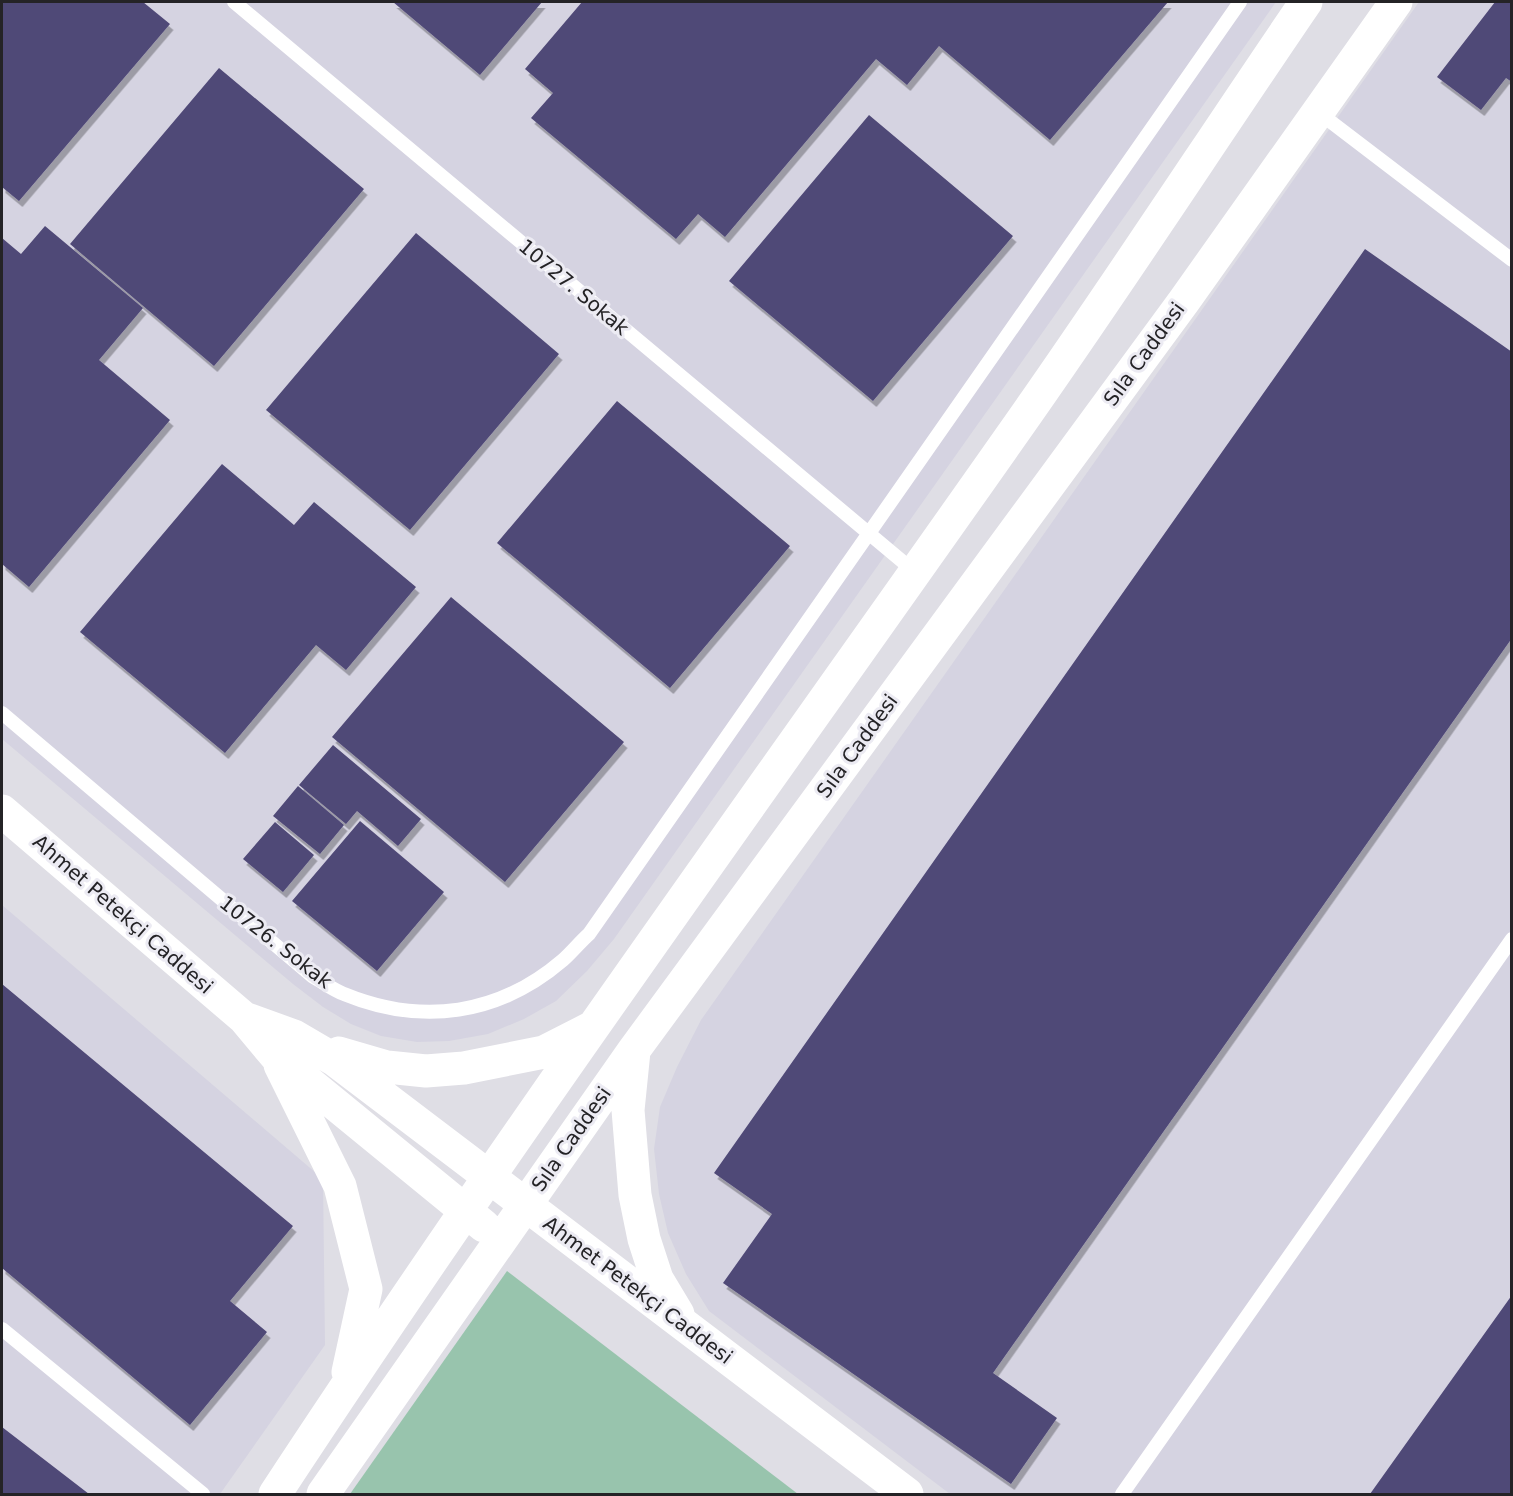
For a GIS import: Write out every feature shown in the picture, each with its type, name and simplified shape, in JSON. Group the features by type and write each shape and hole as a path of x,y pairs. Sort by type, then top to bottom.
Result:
{"street":[{"path":"275,1494 345,1388 594,1026 1012,435 1306,2"},
{"name":"Sıla Caddesi","path":"322,1494 634,1050 1177,310 1396,2"},
{"name":"Ahmet Petekçi Caddesi","path":"2,811 244,1018 285,1046 466,1212 501,1240"},
{"path":"285,1046 387,1067 426,1071 464,1068 544,1052 594,1026"},
{"path":"285,1046 340,1186 366,1289 345,1388"},
{"name":"Ahmet Petekçi Caddesi","path":"285,1046 334,1060 907,1494"},
{"path":"634,1050 628,1110 635,1195 644,1239 657,1279 686,1326"}],"lane":[{"name":"10727. Sokak","path":"234,2 915,572"},
{"name":"10726. Sokak","path":"2,713 312,976 342,994 376,1005 413,1012 453,1012 491,1002 526,987 563,960 589,934 1240,2"},
{"path":"1317,112 1512,260"},
{"path":"1122,1494 1512,939"},
{"path":"2,1329 203,1494"}],"shaded area":[{"path":"2,2 1276,2 614,939 587,971 556,1001 524,1019 488,1034 449,1041 417,1042 381,1036 351,1024 323,1007 2,739"},
{"path":"1419,2 1511,2 1511,1494 950,1494 709,1311 686,1274 668,1233 659,1194 654,1149 660,1107 701,1020"},
{"path":"2,905 323,1179 325,1345 220,1494 2,1494"}],"green space":[{"path":"507,1271 798,1494 350,1494"}],"building":[{"path":"2,2 143,2 170,24 19,201 2,187"},
{"path":"393,2 542,2 480,75"},
{"path":"582,2 1168,2 1050,140 939,46 907,85 876,59 725,237 698,214 676,239 531,118 553,93 525,69"},
{"path":"1495,2 1512,2 1512,82 1506,78 1481,110 1437,77"},
{"path":"219,68 364,189 214,366 70,244"},
{"path":"869,115 1013,236 873,401 729,281"},
{"path":"45,226 143,308 99,360 170,420 29,587 2,564 2,238 21,254"},
{"path":"416,233 559,354 410,530 266,410"},
{"path":"1365,249 1512,352 1512,638 993,1373 1057,1418 1011,1484 723,1283 772,1214 714,1173"},
{"path":"617,401 790,546 670,688 497,543"},
{"path":"222,464 294,525 314,502 416,587 346,670 316,645 225,753 80,632"},
{"path":"451,597 624,742 505,882 332,737"},
{"path":"333,745 421,819 398,846 357,811 346,824 299,785"},
{"path":"298,786 344,825 320,854 273,816"},
{"path":"360,821 444,892 377,971 292,901"},
{"path":"275,822 314,855 283,892 243,859"},
{"path":"2,984 293,1226 230,1301 267,1332 190,1425 2,1268"},
{"path":"1512,1295 1512,1494 1370,1494"},
{"path":"2,1427 89,1494 2,1494"}]}
